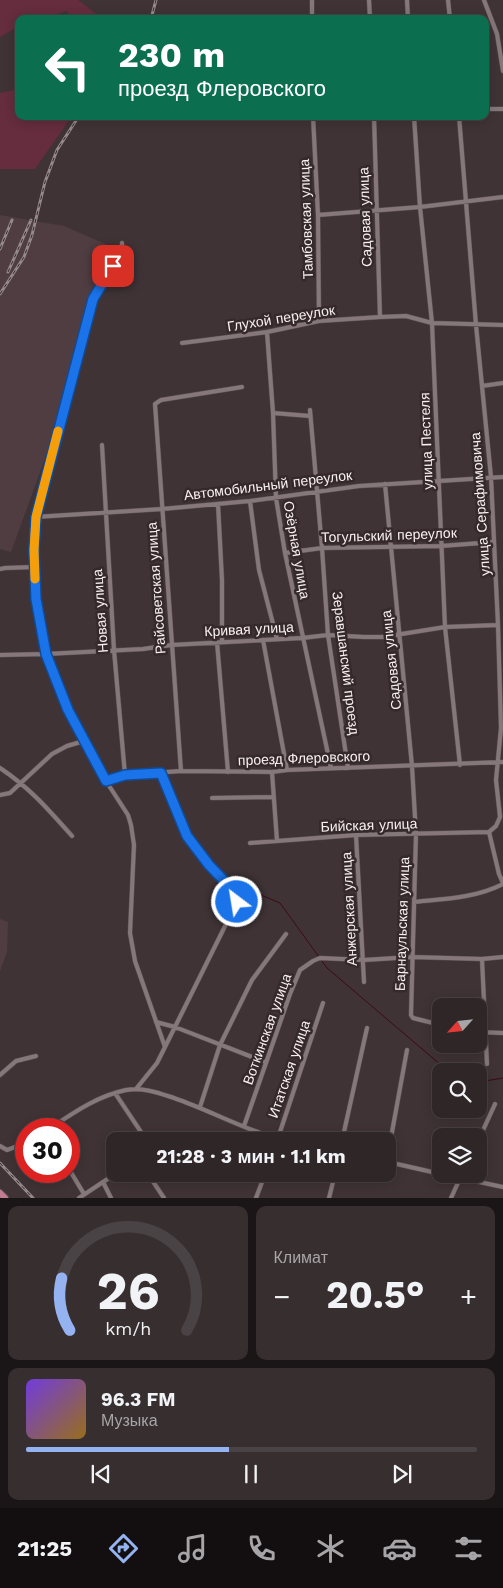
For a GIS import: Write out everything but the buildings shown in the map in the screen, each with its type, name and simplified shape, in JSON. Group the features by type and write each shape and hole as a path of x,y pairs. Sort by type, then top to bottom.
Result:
{"main road":[{"path":"0,1193 5,1198"}],"street":[{"path":"312,0 312,15"},
{"path":"369,0 370,15"},
{"path":"407,0 408,15"},
{"path":"448,0 450,15"},
{"path":"484,0 497,34 503,71"},
{"path":"489,109 503,109"},
{"name":"Тамбовская улица","path":"313,120 318,215 319,321"},
{"name":"Садовая улица","path":"374,120 380,317"},
{"name":"улица Пестеля","path":"414,120 420,207 432,323 445,628 460,764"},
{"name":"улица Серафимовича","path":"459,120 476,325 491,477 498,625 501,763 496,780 500,817 496,826 489,832"},
{"path":"318,215 420,207 503,197"},
{"path":"122,243 122,249 93,299 36,517 34,568 36,599 46,654 68,710 106,781 128,815 134,845 130,933 135,961 165,1047"},
{"name":"Глухой переулок","path":"182,343 267,332 319,321 380,317 406,316 432,323 503,325"},
{"name":"Озёрная улица","path":"267,332 273,413 276,498 302,638 331,768"},
{"path":"482,386 503,383"},
{"name":"Райсоветская улица","path":"181,771 155,404 161,400 242,387"},
{"name":"Зеравшанский проезд","path":"310,410 328,635 348,768"},
{"path":"273,413 310,416"},
{"name":"Новая улица","path":"102,444 114,650 125,775"},
{"name":"Автомобильный переулок","path":"36,517 162,509 276,498 358,486 503,476"},
{"name":"Садовая улица","path":"385,484 412,766 416,834"},
{"path":"250,501 259,570 277,639"},
{"path":"218,504 222,580 219,642 228,772"},
{"name":"Тогульский переулок","path":"285,553 322,548 441,546 494,542"},
{"path":"0,569 34,568"},
{"name":"Кривая улица","path":"0,655 114,650 328,635 364,638 383,637 445,628 498,625"},
{"path":"263,640 287,770"},
{"path":"0,795 10,793 59,749 84,741"},
{"name":"проезд Флеровского","path":"106,781 125,775 181,771 272,772 331,768 501,763"},
{"path":"0,768 22,782 72,836"},
{"path":"272,772 277,841"},
{"path":"136,1089 157,1063 237,902 237,896 233,890 209,865 187,836 161,773"},
{"path":"212,798 273,797"},
{"path":"414,902 483,893 503,884 489,832"},
{"name":"Бийская улица","path":"250,843 356,835 489,832"},
{"name":"Барнаульская улица","path":"416,834 411,1014 413,1018 432,1023"},
{"name":"Анжерская улица","path":"356,835 364,982"},
{"path":"200,1107 220,1045 252,980 286,934"},
{"name":"Воткинская улица","path":"244,1126 265,1062 300,970 319,958 364,960 412,957 482,959 503,957"},
{"path":"482,959 484,998"},
{"name":"Итатская улица","path":"280,1132 323,1003"},
{"path":"156,1022 175,1027 265,1062"},
{"path":"344,1132 367,1028"},
{"path":"488,1032 503,1033"},
{"path":"392,1132 407,1050"},
{"path":"0,1075 16,1061 36,1056"},
{"path":"66,1118 87,1104 115,1093 136,1089 154,1091 200,1107 258,1132"},
{"path":"115,1093 141,1132"},
{"path":"484,1128 495,1104"},
{"path":"0,1146 7,1150 15,1147"},
{"path":"396,1164 432,1172"},
{"path":"79,1198 106,1180"},
{"path":"102,1182 111,1198"},
{"path":"153,1182 164,1198"},
{"path":"256,1198 262,1182"},
{"path":"329,1198 333,1182"},
{"path":"487,1182 503,1186"},
{"path":"77,1183 84,1194"},
{"path":"451,1198 458,1183"}],"shaded area":[{"path":"0,0 78,0 98,15 70,15 67,11 54,15 15,15 15,28 0,37"},
{"path":"15,90 15,120 69,120 35,169 0,169 0,93"},
{"path":"0,215 64,226 117,249 87,307 59,420 11,552 0,549"},
{"path":"0,919 8,922 7,952 0,971"}],"waterway":[{"path":"239,886 280,903 327,968 439,1063"},
{"path":"487,1081 503,1078"}],"railway":[{"path":"152,15 156,0"},
{"path":"0,294 24,257 32,235 45,182 57,150 76,120"},
{"path":"0,249 12,220"},
{"path":"8,272 31,220"},
{"path":"0,1163 33,1198"}],"slow traffic":[{"path":"35,579 36,517 58,431"}],"route":[{"path":"113,266 93,299 36,517 34,568 36,599 46,654 68,710 106,781 125,775 161,773 187,836 209,865 233,890 237,896 237,902"}]}
